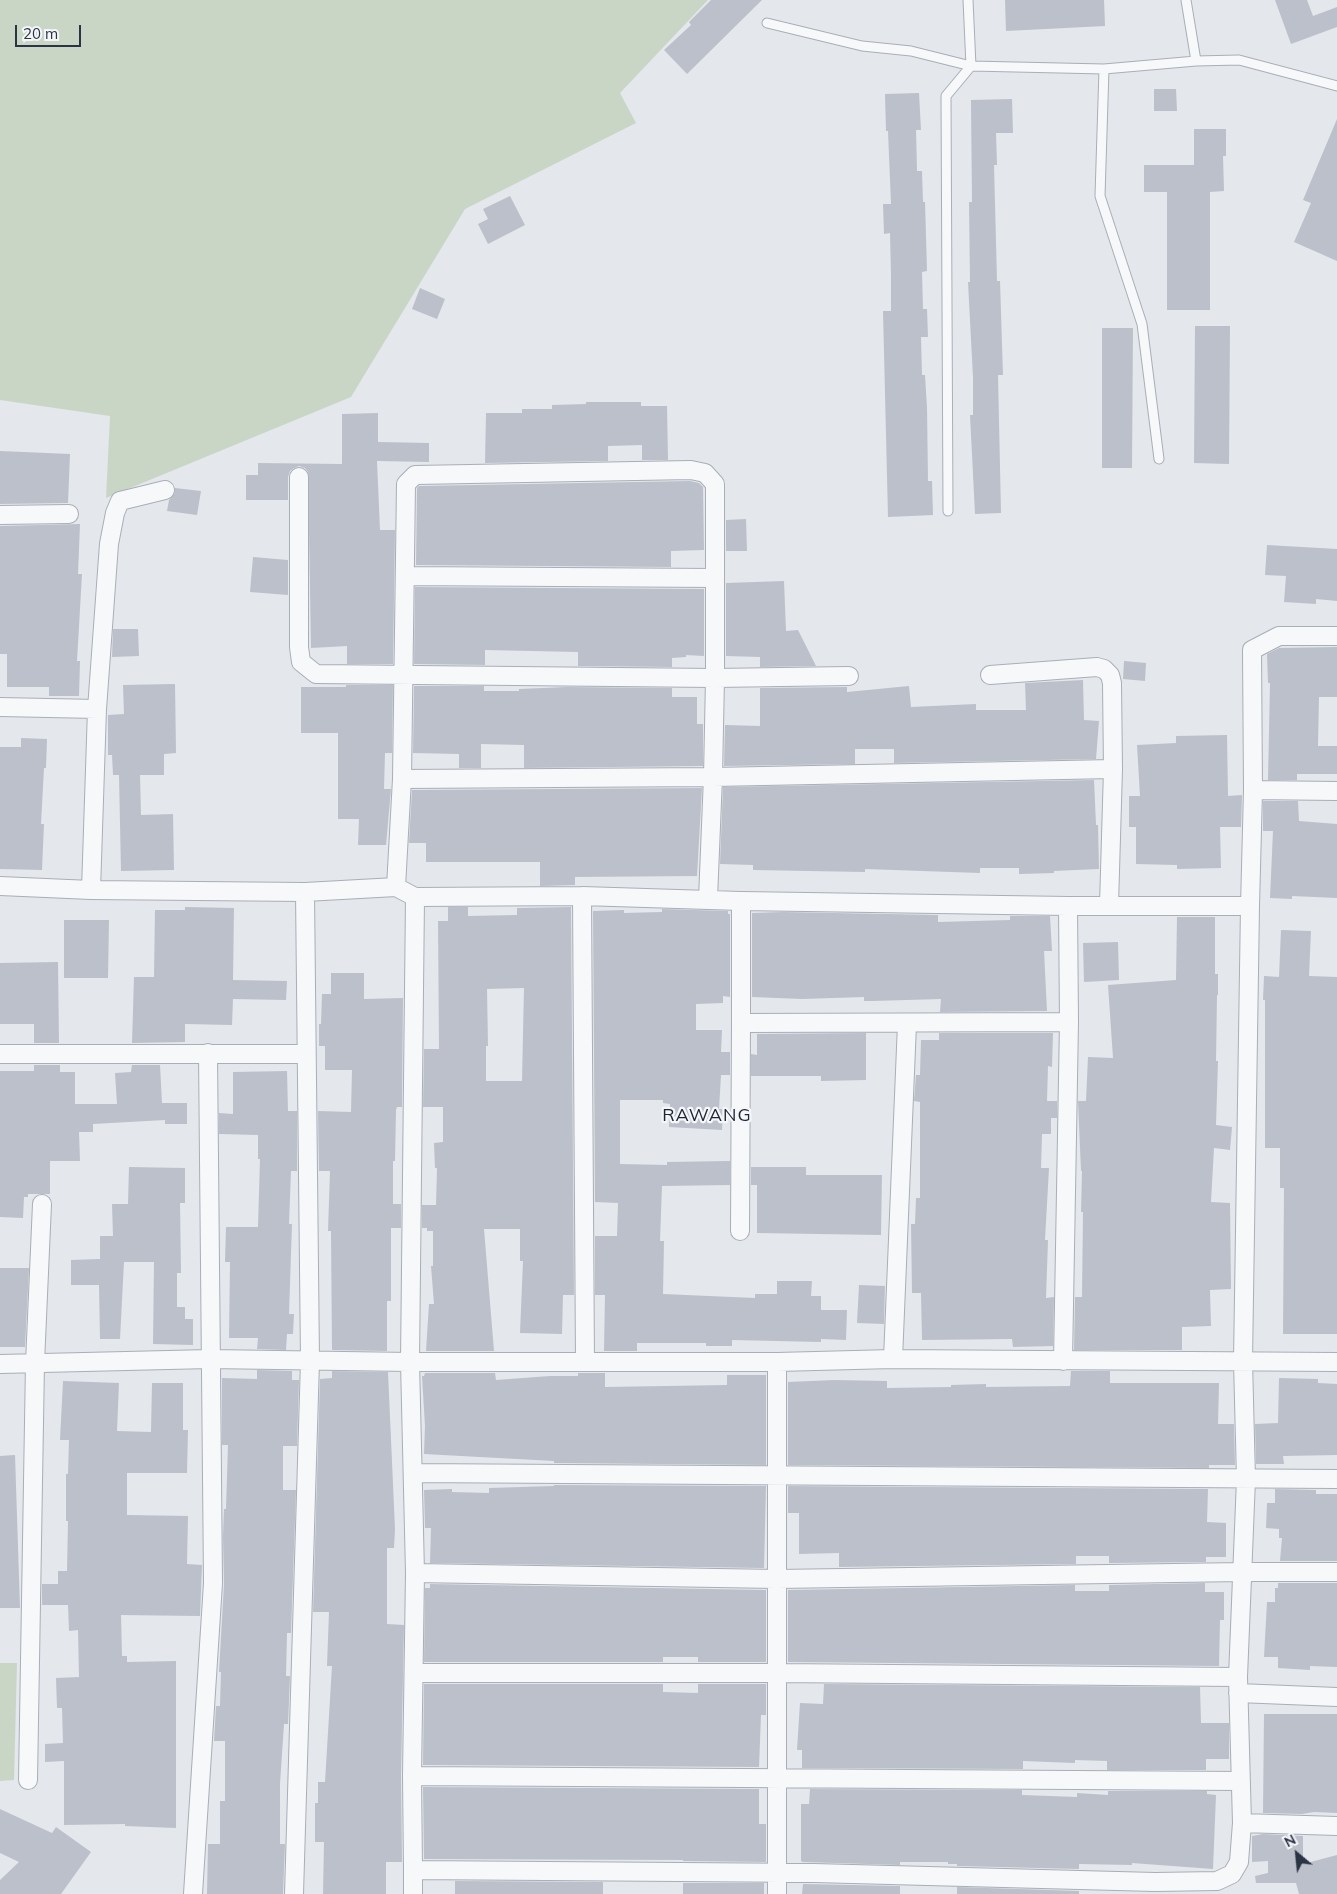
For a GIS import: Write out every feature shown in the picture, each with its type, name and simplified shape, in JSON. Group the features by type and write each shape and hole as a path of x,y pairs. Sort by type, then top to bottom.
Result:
{"street":[{"path":"396,887 402,778 406,484 415,475 691,470 706,473 715,484 714,777 708,900"},
{"path":"299,477 299,647 301,662 316,674 715,678 849,676"},
{"path":"91,890 97,709 109,544 115,513 120,502 165,490"},
{"path":"0,515 69,514"},
{"path":"404,576 715,578"},
{"path":"413,1870 777,1873 1154,1888 1217,1881 1232,1874 1239,1862 1242,1823 1238,1685 1246,1479 1243,1361 1253,790 1252,650 1279,636 1337,636"},
{"path":"990,675 1097,667 1104,669 1110,675 1112,683 1113,769 1109,905"},
{"path":"0,707 97,709"},
{"path":"402,778 714,777 1113,769"},
{"path":"1253,790 1337,791"},
{"path":"0,886 91,890 305,892 396,887 415,897 582,896 741,901 1068,906 1250,906"},
{"path":"294,1894 310,1362 305,892"},
{"path":"582,896 585,1362"},
{"path":"413,1894 412,1776 415,1573 410,1362 415,897"},
{"path":"740,1231 741,901"},
{"path":"1063,1361 1069,1022 1068,906"},
{"path":"741,1023 907,1024 1069,1022"},
{"path":"893,1359 907,1024"},
{"path":"193,1894 213,1583 208,1053"},
{"path":"0,1054 306,1054"},
{"path":"28,1780 35,1363 42,1204"},
{"path":"0,1364 210,1359 310,1362 777,1362 893,1359 1337,1362"},
{"path":"777,1362 777,1894"},
{"path":"413,1473 1337,1479"},
{"path":"415,1573 777,1579 1337,1572"},
{"path":"414,1673 777,1673 1238,1685 1337,1697"},
{"path":"412,1776 1241,1781"},
{"path":"1242,1823 1337,1826"}],"lane":[{"path":"948,511 946,96 971,66 968,0"},
{"path":"1186,0 1196,61"},
{"path":"767,23 862,46 911,51 971,66 1104,69 1196,61 1239,60 1337,86"},
{"path":"1104,69 1100,196 1142,324 1159,459"}],"green space":[{"path":"0,0 708,0 620,93 636,123 465,209 351,397 106,498 110,416 0,400"},
{"path":"0,1663 17,1663 14,1780 0,1781"}],"building":[{"path":"711,0 762,0 687,74 664,50 691,25 689,22"},
{"path":"1005,0 1104,0 1105,26 1006,31"},
{"path":"1275,0 1307,0 1313,16 1337,7 1337,27 1291,44"},
{"path":"1154,89 1176,89 1177,111 1154,111"},
{"path":"919,93 921,130 916,130 917,171 922,171 923,202 925,202 927,271 922,272 923,309 927,309 928,337 921,337 922,375 925,375 928,481 932,481 933,515 888,517 883,311 891,311 891,275 890,233 884,234 883,204 891,204 885,94"},
{"path":"1012,99 1013,133 996,133 997,165 994,165 997,281 1000,281 1003,375 998,375 1001,513 975,514 970,415 973,415 973,378 968,282 970,282 969,202 972,202 971,100"},
{"path":"1337,119 1337,261 1294,242 1311,203 1303,200"},
{"path":"1194,129 1226,129 1226,156 1223,156 1224,191 1210,192 1210,310 1167,310 1167,192 1144,192 1144,165 1194,165"},
{"path":"510,196 525,225 488,244 478,224 488,219 483,209"},
{"path":"420,288 445,299 437,319 412,309"},
{"path":"1195,326 1230,326 1229,464 1194,463"},
{"path":"1102,328 1133,328 1132,468 1102,468"},
{"path":"586,402 641,402 641,406 667,406 668,460 642,460 642,445 608,446 608,461 485,463 486,413 522,413 522,409 552,409 552,405 586,404"},
{"path":"378,413 378,442 429,443 429,462 377,461 380,530 395,530 393,664 347,664 347,646 311,648 308,472 305,468 299,466 290,471 288,477 288,500 246,500 246,475 258,475 258,463 342,464 342,414"},
{"path":"0,451 70,454 68,503 0,504"},
{"path":"690,481 699,483 703,487 704,550 671,551 671,567 416,565 417,488 419,486"},
{"path":"175,488 201,491 197,515 167,511 169,500 175,493"},
{"path":"746,519 747,551 726,551 726,520"},
{"path":"80,524 78,574 82,574 77,661 80,661 79,696 49,696 49,687 7,687 7,654 0,654 0,526"},
{"path":"1267,545 1337,549 1337,601 1316,599 1316,604 1284,602 1286,576 1265,575"},
{"path":"253,557 288,560 288,595 250,592"},
{"path":"784,581 786,631 798,630 816,666 760,667 760,657 726,656 726,583"},
{"path":"415,587 704,589 704,656 686,655 686,657 672,658 672,667 578,666 578,652 485,650 485,665 414,664"},
{"path":"113,629 138,629 139,656 112,657"},
{"path":"1337,647 1337,697 1319,697 1318,746 1337,746 1337,774 1297,774 1297,780 1268,780 1270,683 1268,683 1267,654 1279,648"},
{"path":"1124,661 1146,663 1145,681 1123,679"},
{"path":"1083,680 1084,720 1099,721 1096,759 894,763 894,749 855,749 855,764 724,766 725,725 760,726 760,688 847,687 847,692 909,686 911,707 976,704 976,710 1026,710 1025,683"},
{"path":"175,684 176,753 164,754 164,775 140,775 141,815 173,814 174,870 121,871 119,775 113,775 112,755 108,755 108,715 124,714 123,685"},
{"path":"346,685 393,685 392,753 385,753 384,789 391,789 386,845 358,845 359,819 338,819 338,733 301,733 301,687 346,687"},
{"path":"414,686 484,686 484,691 519,691 519,689 566,687 672,688 672,697 697,697 697,724 703,724 703,766 524,768 524,745 481,744 481,768 459,768 459,754 413,753"},
{"path":"1227,735 1228,796 1242,795 1241,827 1220,827 1221,868 1177,869 1177,865 1136,864 1136,827 1129,827 1129,796 1140,796 1137,745 1176,743 1176,736"},
{"path":"21,738 47,739 41,824 44,824 42,870 0,869 0,747 21,747"},
{"path":"1094,780 1099,869 1019,874 1019,868 980,868 980,873 865,869 865,872 753,870 753,865 720,864 723,787"},
{"path":"702,788 697,876 575,877 575,885 540,886 540,862 426,862 426,843 409,843 412,790"},
{"path":"1263,801 1298,801 1299,821 1337,824 1337,898 1292,896 1292,899 1270,898 1273,831 1263,831"},
{"path":"185,907 234,908 233,980 287,981 286,1000 233,999 232,1025 185,1024 185,1042 132,1043 134,977 154,977 155,910 185,910"},
{"path":"448,907 468,907 468,916 517,915 517,908 571,907 574,1295 563,1295 562,1334 520,1333 523,1261 520,1261 520,1229 484,1229 494,1351 426,1351 429,1304 434,1304 431,1266 433,1266 433,1231 427,1231 427,1228 422,1228 422,1205 436,1205 437,1168 435,1168 434,1143 443,1142 443,1107 423,1107 424,1049 439,1049 438,921 448,921","holes":["524,988 522,1081 486,1081 486,1046 488,1046 487,989"]},
{"path":"662,909 728,911 728,914 730,914 730,997 723,996 723,1003 696,1004 696,1030 722,1030 721,1052 730,1052 730,1075 721,1075 719,1109 723,1109 722,1130 669,1127 670,1104 663,1103 663,1100 620,1100 620,1164 667,1165 667,1162 730,1161 730,1185 662,1186 660,1241 664,1241 663,1294 755,1298 755,1294 777,1294 777,1281 812,1281 811,1296 821,1296 821,1310 847,1310 846,1340 821,1339 821,1342 732,1340 732,1346 706,1346 706,1343 637,1343 637,1351 604,1351 605,1295 595,1295 595,1236 617,1236 618,1203 595,1202 593,911 624,910 624,913 662,912"},
{"path":"752,913 938,915 938,922 1010,920 1010,916 1050,916 1052,951 1044,951 1047,1011 940,1012 941,999 864,1001 864,997 802,999 752,997"},
{"path":"1177,917 1215,917 1215,974 1218,974 1216,1125 1232,1127 1230,1150 1214,1148 1211,1202 1230,1203 1231,1289 1210,1290 1211,1326 1182,1327 1182,1350 1074,1350 1075,1297 1082,1297 1083,1212 1081,1212 1082,1171 1078,1101 1086,1101 1088,1057 1113,1058 1108,985 1176,980"},
{"path":"64,920 109,920 108,978 64,978"},
{"path":"1281,930 1311,931 1309,976 1337,977 1337,1334 1283,1334 1284,1188 1280,1188 1280,1148 1265,1148 1265,1000 1263,1000 1264,976 1279,977"},
{"path":"1118,942 1119,980 1084,982 1083,943"},
{"path":"58,962 59,1043 34,1043 34,1024 0,1024 0,963"},
{"path":"331,973 364,973 364,999 403,998 402,1107 397,1107 396,1110 395,1161 393,1161 393,1204 401,1204 401,1228 391,1228 391,1301 387,1301 387,1351 332,1350 331,1231 328,1231 330,1171 319,1171 318,1111 351,1112 352,1070 325,1070 325,1046 319,1046 322,994 331,994"},
{"path":"866,1033 866,1080 821,1081 821,1076 751,1076 751,1054 757,1055 757,1034"},
{"path":"939,1033 1053,1033 1052,1067 1048,1066 1047,1101 1057,1101 1057,1118 1051,1118 1051,1134 1042,1134 1041,1168 1049,1168 1045,1240 1048,1240 1046,1298 1054,1297 1053,1346 1013,1347 1012,1339 922,1340 921,1293 912,1293 911,1224 915,1224 916,1198 920,1198 920,1102 914,1101 916,1075 920,1075 921,1040 939,1040"},
{"path":"34,1065 60,1065 60,1072 75,1072 75,1104 117,1104 115,1073 131,1072 132,1065 160,1065 162,1103 187,1103 187,1124 165,1124 165,1120 93,1124 93,1132 79,1132 80,1161 50,1161 50,1194 28,1194 28,1197 24,1197 23,1218 0,1217 0,1071 34,1071"},
{"path":"287,1071 288,1111 297,1111 297,1171 291,1171 289,1224 292,1224 289,1314 294,1314 293,1334 287,1334 286,1350 257,1349 258,1338 229,1338 230,1262 225,1262 226,1227 258,1227 260,1159 258,1159 258,1135 219,1134 219,1113 233,1114 233,1072"},
{"path":"129,1167 185,1168 185,1203 180,1203 181,1273 177,1273 177,1307 185,1307 185,1319 193,1319 193,1345 153,1344 154,1262 124,1262 120,1339 100,1339 99,1285 71,1285 71,1260 100,1259 100,1236 113,1236 112,1204 128,1204"},
{"path":"751,1167 806,1167 806,1175 882,1175 881,1235 757,1233 757,1185 751,1185"},
{"path":"0,1268 29,1268 25,1347 0,1347"},
{"path":"859,1285 885,1286 884,1324 857,1323"},
{"path":"257,1370 292,1371 292,1380 299,1380 297,1446 283,1446 283,1490 296,1490 291,1633 287,1633 286,1676 290,1676 288,1724 284,1724 280,1784 280,1844 285,1844 283,1894 207,1894 208,1844 220,1844 220,1801 225,1801 225,1741 214,1741 216,1706 220,1706 221,1672 219,1672 224,1584 223,1536 224,1509 226,1509 228,1445 222,1445 222,1378 257,1379"},
{"path":"332,1371 388,1372 395,1529 394,1548 387,1548 387,1624 404,1625 401,1776 402,1862 386,1862 386,1894 323,1894 324,1842 315,1842 315,1803 318,1803 318,1782 325,1782 332,1666 327,1666 329,1612 313,1612 320,1379 332,1378"},
{"path":"1071,1371 1110,1371 1110,1383 1219,1383 1218,1424 1234,1424 1235,1465 1209,1465 1209,1468 788,1465 788,1382 834,1380 887,1381 887,1388 951,1387 951,1385 986,1384 986,1387 1070,1386"},
{"path":"425,1373 495,1373 496,1380 578,1376 578,1373 605,1373 605,1387 727,1385 727,1375 766,1375 766,1465 554,1463 554,1461 424,1454 425,1426 422,1376"},
{"path":"1279,1378 1318,1379 1318,1383 1337,1384 1337,1455 1283,1456 1284,1464 1256,1464 1255,1424 1278,1423"},
{"path":"63,1381 119,1383 117,1431 151,1432 152,1383 183,1383 183,1430 188,1430 187,1473 127,1473 127,1515 188,1516 187,1564 202,1565 200,1616 121,1615 122,1656 127,1656 127,1662 176,1661 176,1828 125,1826 125,1824 64,1825 64,1761 45,1762 45,1744 63,1743 62,1708 57,1708 56,1678 79,1677 78,1630 69,1631 68,1605 42,1605 42,1584 58,1584 58,1571 67,1571 68,1521 66,1521 66,1474 68,1474 69,1440 60,1440"},
{"path":"15,1455 20,1608 0,1608 0,1456"},
{"path":"554,1485 766,1486 764,1568 430,1563 431,1528 425,1528 424,1490 452,1489 452,1492 489,1493 489,1488"},
{"path":"788,1486 1208,1489 1207,1522 1226,1523 1226,1557 1206,1557 1206,1562 1109,1563 1109,1556 1076,1556 1076,1564 839,1567 839,1553 799,1554 799,1513 788,1513"},
{"path":"1275,1489 1316,1490 1316,1494 1337,1494 1337,1561 1280,1561 1282,1538 1279,1538 1279,1529 1266,1528 1267,1503 1275,1503"},
{"path":"1205,1583 1205,1592 1224,1592 1224,1620 1220,1620 1219,1666 788,1662 788,1590 1075,1585 1075,1591 1109,1591 1109,1585"},
{"path":"1278,1583 1337,1583 1337,1667 1310,1666 1310,1670 1278,1668 1278,1657 1264,1657 1267,1602 1275,1602 1275,1588 1278,1588"},
{"path":"430,1584 766,1590 766,1662 698,1662 698,1657 663,1657 663,1662 424,1662 425,1588 430,1588"},
{"path":"424,1684 663,1684 663,1692 698,1693 698,1684 766,1684 766,1715 761,1715 759,1767 423,1765"},
{"path":"824,1684 1200,1687 1201,1723 1229,1723 1229,1759 1206,1759 1206,1770 1107,1770 1107,1761 1075,1760 1075,1763 1023,1761 1023,1769 802,1768 802,1750 797,1750 800,1703 823,1704"},
{"path":"1264,1714 1337,1714 1337,1813 1263,1813"},
{"path":"423,1787 759,1789 759,1824 766,1824 766,1862 424,1859"},
{"path":"810,1789 1022,1790 1022,1795 1077,1797 1077,1793 1108,1795 1108,1791 1207,1791 1207,1794 1216,1795 1213,1869 1132,1863 1132,1865 1079,1864 1079,1869 957,1866 957,1864 948,1864 948,1862 900,1862 900,1865 803,1862 801,1861 801,1804 809,1804"},
{"path":"0,1809 52,1833 56,1827 91,1852 61,1894 0,1894 0,1880 19,1862 0,1853"},
{"path":"1263,1834 1303,1836 1303,1864 1337,1855 1337,1894 1299,1894 1296,1883 1256,1883 1255,1876 1268,1873 1268,1861 1252,1862 1252,1836"},
{"path":"455,1881 603,1882 603,1894 455,1894"},
{"path":"683,1883 764,1883 764,1894 683,1894"},
{"path":"803,1884 900,1886 900,1894 802,1894"},
{"path":"957,1887 1079,1891 1079,1894 957,1894"}],"district":[{"name":"RAWANG","path":"707,1116"}]}
